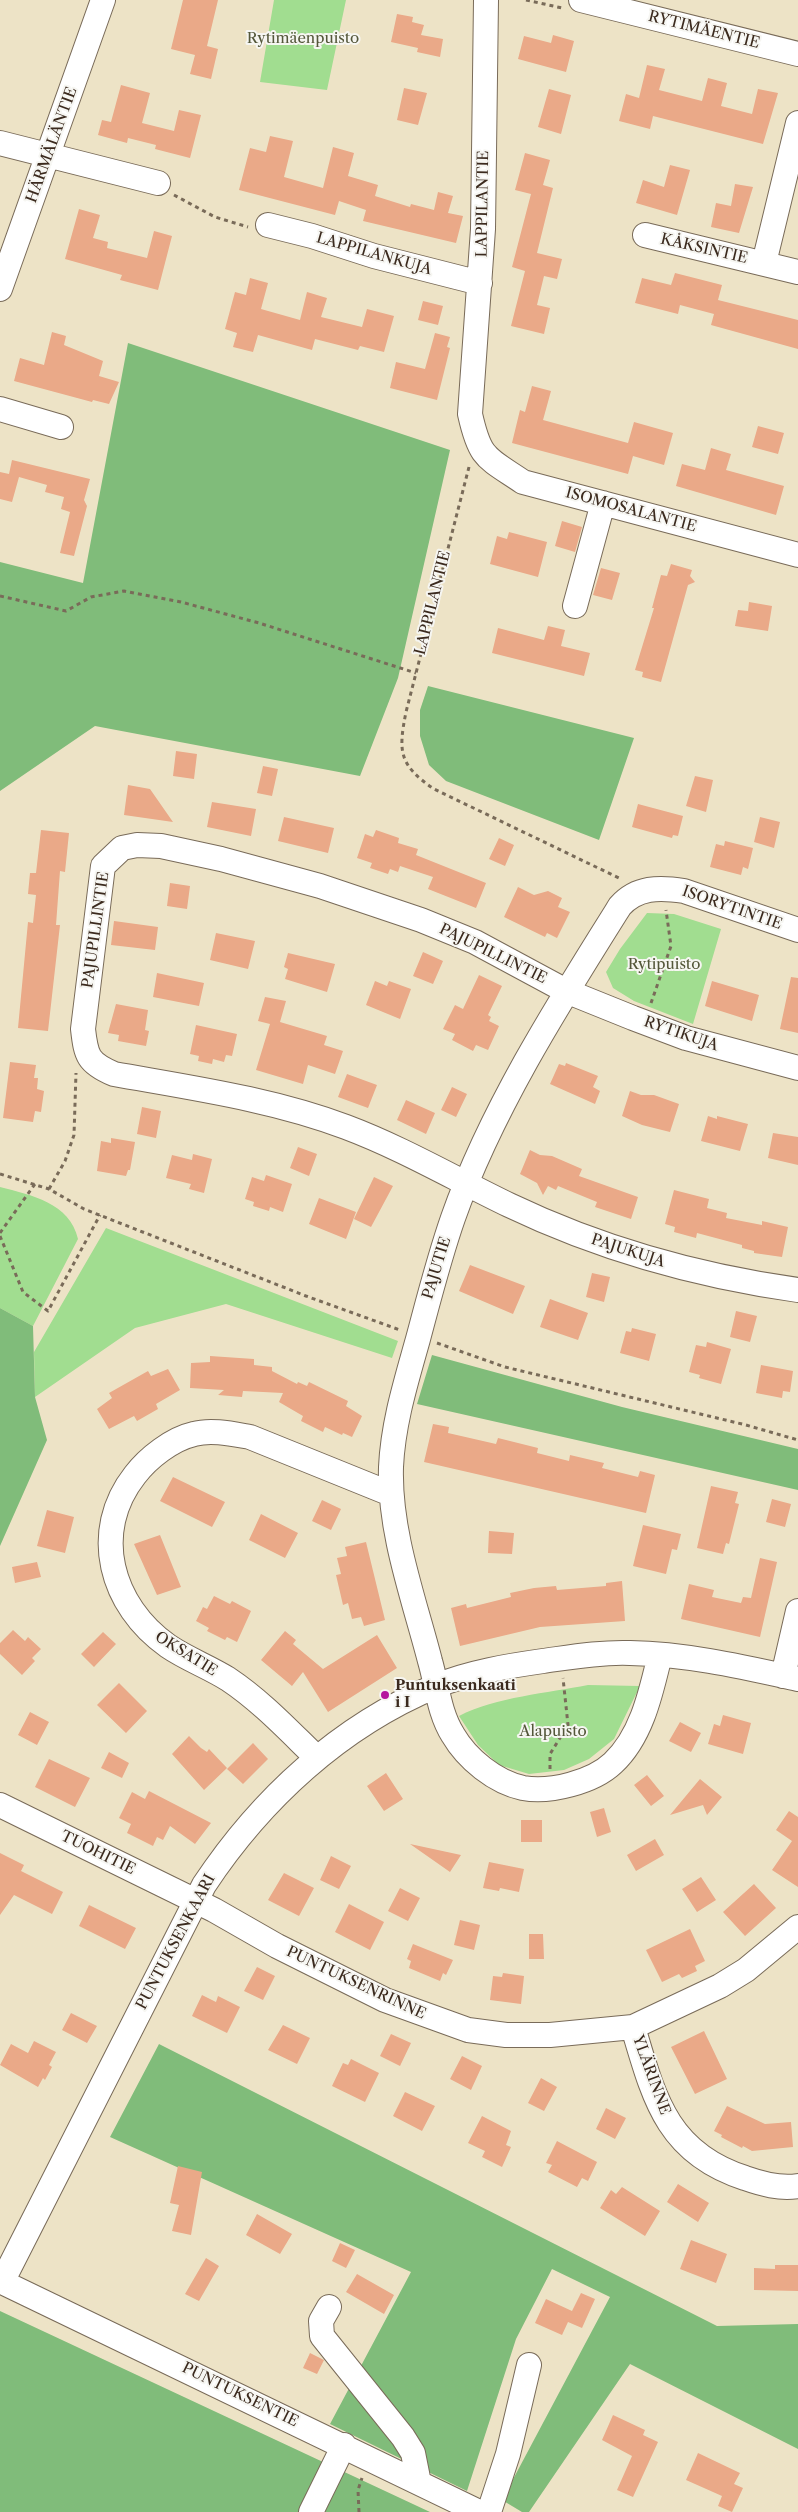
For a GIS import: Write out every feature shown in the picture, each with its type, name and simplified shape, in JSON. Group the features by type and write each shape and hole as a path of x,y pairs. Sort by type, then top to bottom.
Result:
{"street":[{"name":"HÄRMÄLÄNTIE","path":"0,289 103,0"},
{"name":"LAPPILANTIE","path":"476,443 470,414 480,283 486,0"},
{"name":"RYTIMÄENTIE","path":"582,0 798,54"},
{"name":"KÅKSINTIE","path":"764,263 798,123"},
{"path":"0,143 158,183"},
{"name":"LAPPILANKUJA","path":"268,225 312,236 374,256 480,283"},
{"name":"KÅKSINTIE","path":"645,235 798,272"},
{"path":"0,409 61,427"},
{"name":"ISOMOSALANTIE","path":"476,443 487,458 523,482 798,555"},
{"path":"575,606 603,503"},
{"name":"PAJUPILLINTIE","path":"92,1062 86,1050 83,1029 103,866 122,848 137,844 162,846 221,859 368,901 475,942 566,991"},
{"name":"ISORYTINTIE","path":"637,893 649,888 684,891 798,930"},
{"name":"PAJUTIE","path":"637,893 628,897 620,906 566,991 531,1052 467,1183 431,1285 395,1425 391,1494 403,1558 437,1686 440,1706 451,1732 462,1749 503,1781 525,1788 573,1785 597,1775 613,1763 636,1732 646,1706 660,1655"},
{"name":"RYTIKUJA","path":"566,991 686,1038 798,1068"},
{"path":"92,1062 114,1074 290,1109 374,1138 467,1183"},
{"name":"PAJUKUJA","path":"467,1183 509,1205 622,1251 721,1277 798,1290"},
{"name":"OKSATIE","path":"316,1757 256,1700 228,1679 169,1647 147,1629 132,1610 119,1586 111,1560 110,1535 114,1512 122,1492 136,1473 154,1456 194,1434 228,1434 250,1437 391,1494"},
{"path":"790,1678 798,1611"},
{"name":"PUNTUKSENKAARI","path":"1,2281 195,1901 220,1861 247,1826 316,1757 359,1727 437,1686 513,1666 584,1655 630,1652 716,1661 790,1678"},
{"name":"TUOHITIE","path":"0,1805 195,1901"},
{"name":"PUNTUKSENRINNE","path":"195,1901 277,1946 385,2000 468,2030 506,2035 550,2035 633,2027 689,2002 733,1978 769,1953 798,1927"},
{"name":"YLÄRINNE","path":"633,2027 657,2102 670,2126 683,2142 702,2157 731,2174 762,2184 798,2186"},
{"name":"PUNTUKSENTIE","path":"1,2281 344,2445 479,2512"},
{"path":"329,2307 321,2321 322,2336 403,2437 413,2453 419,2483"},
{"path":"489,2512 508,2454 529,2365"},
{"path":"311,2512 344,2445"}],"path":[{"path":"158,183 215,217 264,231 268,225"},
{"name":"LAPPILANTIE","path":"476,443 457,506 400,741 404,758 414,775 434,789 610,873 632,886 650,911 671,909"},
{"path":"0,596 66,611 91,596 124,591 181,602 259,623 416,673"},
{"path":"644,1022 671,946 666,910"},
{"path":"49,1189 65,1161 74,1135 75,1074 92,1062"},
{"path":"0,1174 49,1189 84,1209 306,1296 504,1367 746,1425 798,1440"},
{"path":"35,1184 0,1234 23,1292 48,1311 100,1215"},
{"path":"550,1787 550,1754 568,1725 562,1676 570,1675"},
{"path":"360,2512 358,2490 369,2458"}],"green space":[{"name":"Rytimäenpuisto","path":"274,0 346,0 327,90 260,82"},
{"path":"128,343 450,450 398,678 360,776 95,726 0,791 0,562 83,583"},
{"path":"428,686 634,738 599,840 446,781 429,765 420,736 420,710"},
{"name":"Rytipuisto","path":"647,913 674,914 721,929 693,1024 634,1001 613,988 606,972 620,949"},
{"path":"0,1187 48,1202 67,1217 74,1227 78,1239 33,1326 0,1308"},
{"path":"106,1228 398,1341 392,1358 226,1304 135,1328 35,1397 34,1352"},
{"path":"0,1308 33,1326 35,1397 47,1440 0,1546"},
{"path":"432,1355 622,1407 798,1449 798,1490 417,1404"},
{"name":"Alapuisto","path":"588,1685 640,1686 614,1739 589,1759 564,1770 529,1774 499,1765 478,1745 459,1716 489,1704 522,1696"},
{"path":"159,2044 717,2326 798,2324 798,2449 630,2364 529,2512 522,2512 502,2500 610,2297 552,2269 516,2339 467,2491 330,2424 411,2272 110,2137"},
{"path":"0,2311 430,2512 0,2512"}],"building":[{"path":"183,0 218,0 207,46 218,49 211,79 190,74 195,55 171,49"},
{"path":"397,14 413,17 412,22 424,25 421,35 443,39 440,57 417,52 418,48 391,42"},
{"path":"553,35 574,41 566,72 518,59 524,36 551,43"},
{"path":"647,65 665,69 659,90 702,101 708,78 727,83 721,106 752,114 758,89 778,93 763,144 653,116 650,129 619,121 626,94 639,98"},
{"path":"121,85 150,93 142,123 174,131 179,110 201,115 190,158 155,149 156,145 128,138 127,143 98,135 102,120 111,122"},
{"path":"404,88 427,93 418,125 397,120"},
{"path":"549,89 571,95 561,134 538,127"},
{"path":"270,136 293,141 284,177 323,188 333,147 354,153 348,176 378,185 375,196 410,207 411,204 434,210 438,192 453,196 448,213 463,216 456,243 363,221 366,210 339,201 335,215 239,190 250,148 266,152"},
{"path":"525,153 550,160 543,185 553,188 537,253 562,259 557,279 544,276 537,305 550,308 544,334 511,326 525,271 512,267 531,194 515,190"},
{"path":"670,165 690,170 677,215 636,203 643,180 664,187"},
{"path":"735,184 753,187 739,233 711,227 716,203 731,206"},
{"path":"79,209 100,215 93,238 108,242 107,248 147,258 154,231 172,236 158,290 120,280 122,275 65,259"},
{"path":"675,273 722,285 718,300 798,320 798,349 711,325 714,314 680,305 678,314 635,303 642,278 671,285"},
{"path":"250,278 268,283 261,309 300,320 307,292 327,298 321,317 362,327 367,309 394,316 384,352 360,346 358,350 315,339 312,350 258,335 253,352 233,347 237,333 225,329 235,292 246,295"},
{"path":"423,301 443,306 438,325 418,320"},
{"path":"52,332 66,336 64,345 103,361 99,376 119,382 109,404 93,400 92,402 14,381 20,358 44,365"},
{"path":"435,333 450,337 447,347 450,348 437,400 390,388 396,362 425,369"},
{"path":"532,386 551,391 543,420 628,443 634,422 673,433 664,465 633,456 628,474 512,443 520,410 525,412"},
{"path":"758,426 784,433 778,454 752,447"},
{"path":"711,448 731,454 726,470 784,486 776,515 676,486 682,464 705,470"},
{"path":"12,460 90,479 84,500 87,506 74,556 60,553 70,512 61,509 64,497 45,492 47,485 19,477 12,502 0,499 0,472 9,474"},
{"path":"562,521 582,527 575,552 555,546"},
{"path":"509,532 547,542 538,577 490,564 497,536 507,539"},
{"path":"671,564 692,570 690,576 695,582 688,585 661,682 642,677 643,672 635,670 654,608 652,608 661,575 667,576"},
{"path":"601,568 620,573 612,600 593,595"},
{"path":"749,602 772,606 768,631 735,626 738,610 748,611"},
{"path":"548,626 565,630 561,646 590,653 584,676 492,653 498,628 544,640"},
{"path":"176,751 197,754 194,779 173,776"},
{"path":"263,766 278,769 272,796 257,793"},
{"path":"695,776 713,780 706,812 686,806"},
{"path":"128,785 150,789 173,822 124,815"},
{"path":"212,802 256,809 251,836 207,827"},
{"path":"638,804 683,816 678,836 673,835 672,838 632,827"},
{"path":"284,817 334,828 328,853 278,841"},
{"path":"760,817 780,822 774,848 754,842"},
{"path":"41,830 69,833 65,872 60,871 56,925 60,925 48,1031 18,1028 28,922 33,923 36,895 28,894 30,873 36,873"},
{"path":"376,830 399,838 398,843 418,849 416,855 486,883 476,908 428,889 433,877 400,866 398,872 390,869 388,874 370,868 372,863 357,858 365,834 373,837"},
{"path":"499,838 514,845 505,866 489,859"},
{"path":"725,841 753,848 748,869 743,867 741,875 710,867 716,844 724,846"},
{"path":"170,883 190,886 187,909 167,906"},
{"path":"518,887 534,895 548,891 562,898 558,907 570,912 557,938 547,933 545,937 504,917"},
{"path":"114,921 158,927 155,950 111,945"},
{"path":"216,933 255,941 248,969 210,960"},
{"path":"423,952 443,961 433,984 413,976"},
{"path":"288,953 335,964 327,992 285,979 288,969 284,967"},
{"path":"157,973 204,983 199,1006 153,997"},
{"path":"479,975 502,986 488,1015 491,1017 489,1021 499,1026 488,1050 476,1045 473,1051 452,1040 455,1034 443,1029 455,1005 463,1009"},
{"path":"791,977 798,978 798,1033 780,1029"},
{"path":"375,981 387,986 389,981 411,989 400,1019 366,1005"},
{"path":"712,981 759,995 752,1021 705,1006"},
{"path":"265,997 286,1001 280,1022 327,1036 324,1045 343,1051 335,1074 308,1065 303,1084 256,1070 270,1024 258,1021"},
{"path":"116,1004 148,1010 145,1030 149,1031 146,1046 118,1041 119,1035 108,1033"},
{"path":"196,1025 237,1034 232,1056 226,1055 224,1062 213,1059 212,1064 198,1061 199,1056 190,1054"},
{"path":"10,1062 36,1065 34,1078 38,1078 37,1089 44,1091 41,1112 35,1111 33,1122 3,1118"},
{"path":"566,1063 598,1076 593,1087 600,1091 595,1104 550,1084 559,1064 565,1066"},
{"path":"347,1074 377,1085 368,1108 338,1097"},
{"path":"452,1087 467,1094 456,1117 441,1110"},
{"path":"630,1091 641,1095 654,1095 679,1104 670,1132 642,1125 622,1116"},
{"path":"406,1100 435,1113 426,1134 397,1120"},
{"path":"142,1107 161,1111 156,1138 137,1134"},
{"path":"708,1116 717,1119 717,1116 748,1124 740,1151 701,1141"},
{"path":"773,1133 798,1137 798,1165 768,1158"},
{"path":"111,1138 135,1142 130,1170 128,1170 126,1176 97,1171 101,1141 111,1143"},
{"path":"298,1147 317,1154 309,1176 290,1168"},
{"path":"530,1150 540,1155 552,1156 582,1169 579,1176 638,1197 631,1219 595,1207 597,1202 558,1186 556,1190 548,1186 543,1195 537,1183 520,1174"},
{"path":"193,1154 212,1159 204,1193 189,1189 191,1184 166,1178 172,1155 192,1160"},
{"path":"266,1175 292,1184 283,1212 270,1207 269,1211 253,1206 254,1202 245,1199 252,1177 264,1181"},
{"path":"374,1177 393,1186 371,1227 354,1219"},
{"path":"674,1190 709,1199 707,1208 727,1213 726,1218 762,1225 762,1221 788,1227 782,1257 754,1253 754,1251 742,1248 742,1245 697,1233 696,1238 674,1232 675,1227 665,1224"},
{"path":"319,1198 356,1212 346,1239 309,1224"},
{"path":"470,1265 525,1286 513,1314 459,1291"},
{"path":"592,1273 610,1277 604,1302 586,1297"},
{"path":"550,1299 588,1313 578,1340 540,1327"},
{"path":"736,1311 757,1316 750,1342 730,1337"},
{"path":"632,1328 656,1334 649,1361 620,1353 626,1331 631,1332"},
{"path":"707,1342 731,1349 721,1384 699,1378 700,1375 689,1372 696,1345 706,1347"},
{"path":"210,1356 254,1359 254,1365 272,1367 272,1371 297,1384 298,1382 307,1386 309,1382 348,1401 346,1406 362,1416 352,1437 343,1433 342,1435 325,1427 323,1432 301,1421 303,1416 279,1402 283,1393 243,1391 242,1397 218,1395 224,1390 190,1388 191,1363 210,1362"},
{"path":"761,1365 793,1371 790,1392 783,1391 782,1398 756,1393"},
{"path":"168,1369 180,1390 156,1404 158,1409 137,1421 134,1416 109,1429 97,1409 112,1398 109,1393 148,1371 151,1376"},
{"path":"433,1424 449,1427 448,1433 496,1444 498,1438 538,1448 537,1453 569,1461 570,1455 604,1463 602,1468 638,1477 640,1471 655,1475 646,1513 424,1462"},
{"path":"173,1477 225,1502 212,1527 160,1501"},
{"path":"711,1486 738,1492 735,1503 739,1504 729,1544 726,1543 723,1554 697,1548"},
{"path":"772,1499 791,1504 785,1527 766,1522"},
{"path":"322,1500 341,1509 331,1530 312,1521"},
{"path":"47,1510 74,1517 65,1553 37,1546"},
{"path":"261,1514 298,1533 285,1558 249,1540"},
{"path":"643,1525 681,1534 677,1550 672,1549 666,1574 633,1566"},
{"path":"489,1531 514,1533 512,1554 488,1553"},
{"path":"160,1535 181,1587 157,1595 134,1544"},
{"path":"366,1542 385,1620 364,1626 361,1617 352,1619 348,1603 343,1605 336,1575 341,1574 337,1558 347,1556 345,1547"},
{"path":"760,1558 777,1562 760,1637 681,1619 689,1584 714,1590 712,1597 741,1603 743,1597 751,1598"},
{"path":"37,1562 41,1577 15,1583 12,1567"},
{"path":"622,1581 625,1621 540,1627 460,1646 451,1608 466,1604 467,1608 511,1597 510,1593 534,1588 556,1586 557,1590 606,1586 606,1583"},
{"path":"214,1596 230,1604 232,1601 251,1611 237,1642 227,1637 225,1640 207,1631 209,1628 196,1621 203,1607 207,1609"},
{"path":"13,1630 25,1641 28,1637 41,1649 32,1658 35,1661 22,1675 0,1654 0,1643"},
{"path":"285,1631 296,1640 293,1644 323,1669 377,1635 397,1668 328,1712 303,1672 292,1686 261,1660"},
{"path":"103,1632 116,1644 94,1667 81,1654"},
{"path":"119,1683 147,1711 126,1733 97,1705"},
{"path":"30,1712 49,1722 37,1745 18,1735"},
{"path":"723,1715 751,1723 743,1754 708,1744 714,1724 720,1726"},
{"path":"680,1722 701,1733 691,1752 669,1741"},
{"path":"189,1736 207,1752 209,1749 227,1768 204,1790 172,1754"},
{"path":"253,1743 268,1759 243,1784 227,1769"},
{"path":"109,1752 129,1763 122,1778 101,1768"},
{"path":"49,1759 90,1778 75,1807 35,1787"},
{"path":"386,1773 403,1799 384,1811 367,1786"},
{"path":"647,1775 664,1796 651,1806 634,1785"},
{"path":"700,1779 722,1797 707,1815 703,1805 670,1815"},
{"path":"149,1791 211,1823 195,1844 170,1826 163,1840 157,1837 153,1846 127,1833 131,1824 119,1818 132,1792 145,1799"},
{"path":"604,1808 611,1832 597,1837 590,1812"},
{"path":"789,1811 798,1817 798,1887 772,1870 792,1841 776,1830"},
{"path":"521,1820 542,1820 542,1842 521,1842"},
{"path":"655,1839 664,1855 636,1871 627,1855"},
{"path":"410,1844 461,1855 450,1872"},
{"path":"0,1853 24,1865 21,1871 63,1892 52,1914 14,1895 0,1915"},
{"path":"331,1856 351,1866 339,1889 320,1880"},
{"path":"489,1862 524,1869 519,1892 500,1888 499,1891 483,1888"},
{"path":"284,1873 314,1888 299,1916 268,1900"},
{"path":"701,1877 716,1900 697,1912 682,1889"},
{"path":"754,1884 776,1908 745,1936 723,1912"},
{"path":"400,1888 420,1898 408,1921 388,1911"},
{"path":"349,1904 384,1922 370,1950 335,1932"},
{"path":"89,1905 136,1928 125,1949 79,1926"},
{"path":"460,1920 480,1925 474,1950 454,1945"},
{"path":"690,1929 705,1961 695,1966 697,1971 682,1978 679,1974 662,1982 646,1950"},
{"path":"529,1934 543,1934 544,1959 529,1959"},
{"path":"413,1944 453,1960 446,1975 443,1973 440,1981 409,1968 411,1961 407,1959"},
{"path":"257,1967 275,1976 263,2000 244,1991"},
{"path":"503,1973 524,1976 521,2004 490,2000 493,1976 502,1977"},
{"path":"202,1995 216,2002 218,1996 240,2007 227,2033 192,2016"},
{"path":"71,2013 97,2026 87,2043 62,2030"},
{"path":"283,2025 310,2038 297,2064 268,2050"},
{"path":"704,2031 727,2079 695,2094 671,2047"},
{"path":"391,2034 411,2043 400,2066 380,2056"},
{"path":"34,2041 56,2052 49,2065 52,2067 45,2080 43,2078 38,2087 0,2065 11,2044 28,2053"},
{"path":"462,2056 482,2066 471,2090 450,2079"},
{"path":"351,2059 379,2073 365,2102 332,2086 343,2063 348,2065"},
{"path":"541,2078 557,2087 544,2111 528,2103"},
{"path":"405,2092 435,2106 422,2131 393,2116"},
{"path":"727,2106 765,2124 791,2122 793,2147 752,2151 721,2137 722,2135 714,2131"},
{"path":"606,2108 626,2118 615,2139 596,2129"},
{"path":"482,2116 511,2131 506,2145 511,2147 502,2167 482,2157 485,2151 468,2143"},
{"path":"557,2141 597,2162 588,2181 582,2178 577,2187 548,2172 552,2165 546,2163"},
{"path":"178,2166 202,2172 191,2235 172,2231 179,2205 170,2203"},
{"path":"678,2184 709,2203 698,2222 667,2202"},
{"path":"622,2187 660,2211 645,2236 600,2208 611,2190 616,2194"},
{"path":"257,2214 292,2234 280,2254 246,2235"},
{"path":"691,2240 727,2254 716,2283 680,2269"},
{"path":"340,2243 355,2250 346,2268 332,2261"},
{"path":"206,2258 219,2266 199,2301 185,2294"},
{"path":"775,2265 798,2265 798,2291 754,2290 754,2268 775,2269"},
{"path":"357,2274 394,2295 384,2314 346,2292"},
{"path":"581,2293 595,2299 582,2328 568,2322 562,2335 535,2323 546,2299 572,2311"},
{"path":"310,2353 324,2360 317,2374 303,2368"},
{"path":"613,2415 645,2430 643,2435 658,2442 633,2497 617,2490 632,2456 602,2440"},
{"path":"698,2453 740,2473 734,2484 743,2488 732,2512 718,2506 722,2496 686,2480"}],"place":[{"name":"Puntuksenkaati i I","path":"385,1695"}]}
